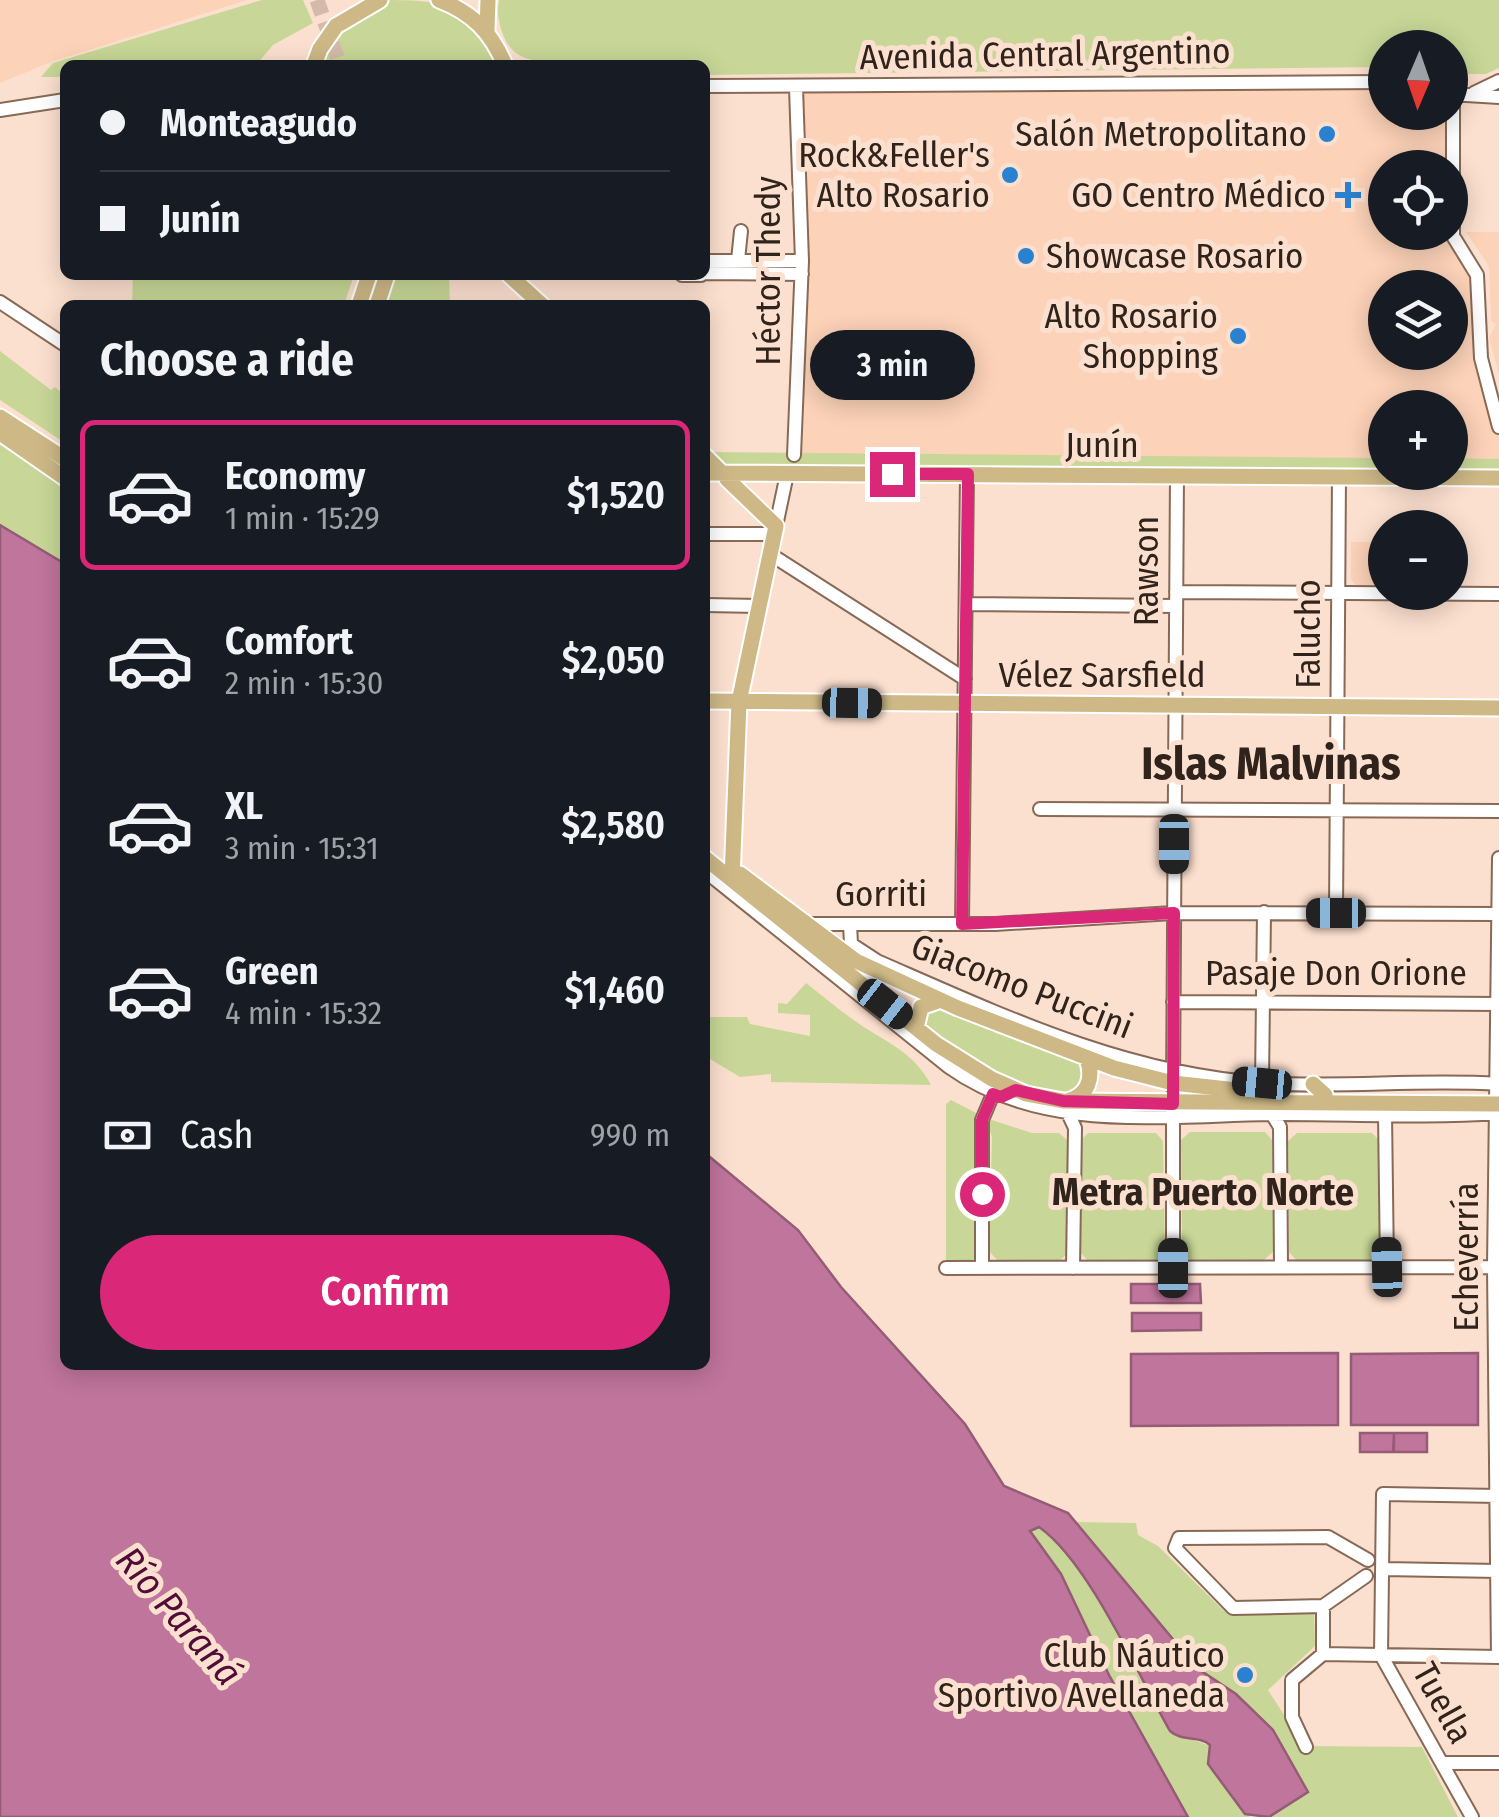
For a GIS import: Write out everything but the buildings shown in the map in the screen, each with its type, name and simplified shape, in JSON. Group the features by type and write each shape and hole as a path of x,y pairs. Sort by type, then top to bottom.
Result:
{"main road":[{"path":"316,60 336,26 358,6 380,0"},
{"path":"439,0 456,6 487,30 502,60"},
{"path":"487,30 488,0"},
{"path":"514,280 536,300"},
{"path":"0,416 60,455"},
{"path":"0,433 60,475"},
{"path":"718,475 775,530 739,702 732,880"},
{"name":"Junín","path":"718,475 1499,478"},
{"name":"Vélez Sarsfield","path":"710,701 1499,708"},
{"path":"710,853 732,880 856,962 1087,1059 1259,1094 1319,1090 1498,1099"},
{"path":"710,862 916,1028 936,1050 1004,1094 1066,1107 1173,1110 1498,1099"},
{"path":"916,1028 921,1007 942,1000"},
{"path":"1066,1107 1090,1082 1087,1059"},
{"path":"1414,1103 1428,1114"}],"street":[{"path":"1472,94 1499,80"},
{"name":"Avenida Central Argentino","path":"710,86 1368,82"},
{"name":"Héctor Thedy","path":"794,455 802,268 796,88"},
{"path":"1468,94 1499,97"},
{"path":"0,110 60,101"},
{"path":"1452,130 1453,236 1477,275 1481,358 1499,427"},
{"path":"738,260 741,231"},
{"path":"710,267 738,260 802,268"},
{"path":"710,268 802,268"},
{"path":"0,302 60,342"},
{"path":"710,534 775,530 787,474"},
{"path":"962,924 968,474"},
{"name":"Rawson","path":"1173,1268 1176,475"},
{"name":"Falucho","path":"1336,913 1339,476"},
{"path":"770,554 965,678"},
{"path":"966,604 1338,593 1499,594"},
{"path":"710,606 760,606"},
{"path":"1040,809 1499,811"},
{"name":"Echeverría","path":"1498,1656 1499,858"},
{"path":"710,873 732,880 936,1050 1004,1094 982,1120 982,1268"},
{"path":"1262,1083 1264,912"},
{"name":"Gorriti","path":"802,924 962,924 1174,913 1499,914"},
{"name":"Giacomo Puccini","path":"850,924 852,944 867,956 1112,1062"},
{"name":"Pasaje Don Orione","path":"1173,1002 1498,1004"},
{"path":"1173,1077 1319,1090"},
{"path":"1264,1109 1428,1114 1498,1099"},
{"path":"1066,1107 1074,1128 1072,1268"},
{"path":"1264,1109 1280,1127 1280,1268"},
{"path":"1386,1114 1387,1267"},
{"path":"946,1268 1387,1267 1496,1273"},
{"name":"Tuella","path":"1472,1817 1381,1654 1382,1494 1498,1496"},
{"path":"1383,1569 1328,1537 1180,1538 1175,1548 1233,1608 1323,1606 1383,1569 1498,1571"},
{"path":"1366,1576 1368,1560"},
{"path":"1323,1606 1323,1654"},
{"path":"1306,1747 1292,1716 1292,1680 1323,1654 1498,1656"},
{"path":"1442,1762 1499,1763"}],"shaded area":[{"path":"0,0 247,0 51,62 0,83"},
{"path":"1368,82 1368,130 1450,130 1451,150 1368,150 1368,250 1462,250 1477,275 1481,358 1499,427 1499,459 1468,458 1468,390 1368,390 1368,458 794,455 802,261 796,88"},
{"path":"1468,232 1499,232 1499,374 1489,338 1496,324 1491,321 1489,266"},
{"path":"1351,542 1368,542 1368,587 1357,587 1351,580"}],"green space":[{"path":"262,0 303,0 313,23 273,45 260,60 63,60"},
{"path":"380,0 441,5 464,18 501,60 317,60 336,26"},
{"path":"499,0 1499,0 1499,68 1486,74 1468,74 1468,30 1368,30 1368,67 710,75 710,60 532,60 513,51 499,22"},
{"path":"60,61 60,77 41,77"},
{"path":"133,280 352,280 346,300 132,300"},
{"path":"393,280 449,280 450,300 387,300"},
{"path":"0,351 51,390 55,387 60,392 60,440 0,400"},
{"path":"0,440 60,482 60,561 0,525"},
{"path":"710,452 1368,458 1368,477 722,473 710,458"},
{"path":"1468,458 1499,459 1499,478 1468,478"},
{"path":"806,983 908,1056 931,1085 771,1082 771,1074 740,1077 710,1059 710,1017 747,1017 750,1024 810,1036 810,1015 778,1013 778,1003 787,1004"},
{"path":"937,1005 1081,1062 1083,1085 1063,1092 1042,1092 1000,1077 923,1027 922,1013"},
{"path":"951,1100 978,1114 978,1255 969,1263 946,1263 946,1104"},
{"path":"986,1118 1032,1133 1059,1133 1067,1140 1069,1252 1058,1262 997,1260 989,1251 992,1137"},
{"path":"1190,1132 1265,1132 1272,1140 1274,1251 1263,1261 1190,1260 1182,1251 1181,1140"},
{"path":"1088,1133 1156,1133 1163,1141 1165,1252 1154,1262 1088,1261 1080,1252 1080,1141"},
{"path":"1297,1133 1372,1133 1379,1140 1381,1252 1370,1262 1297,1261 1289,1252 1288,1141"},
{"name":"Club Náutico Sportivo Avellaneda","path":"1076,1522 1136,1523 1138,1535 1158,1546 1224,1611 1314,1611 1315,1646 1268,1690 1304,1746 1422,1747 1458,1817 1269,1817 1308,1792 1237,1695 1197,1668"},
{"name":"Club Náutico Sportivo Avellaneda","path":"1039,1527 1058,1544 1094,1593 1170,1731 1210,1746 1208,1764 1250,1817 1188,1817 1109,1675 1061,1574 1029,1530"}],"water":[{"name":"Río Paraná","path":"0,525 60,561 60,1370 710,1370 710,1157 798,1230 841,1287 965,1424 1004,1486 1068,1513 1197,1668 1236,1694 1273,1730 1308,1792 1269,1817 1245,1814 1208,1764 1210,1745 1170,1731 1094,1592 1058,1544 1039,1527 1030,1531 1061,1574 1109,1675 1188,1817 0,1817"},
{"path":"1131,1284 1200,1284 1201,1303 1131,1303"},
{"path":"1132,1313 1201,1313 1201,1330 1132,1331"},
{"path":"1338,1353 1338,1425 1131,1426 1131,1354"},
{"path":"1478,1353 1478,1425 1351,1425 1351,1354"},
{"path":"1360,1433 1427,1433 1427,1452 1394,1452 1394,1434 1393,1452 1360,1452"}],"tunnel":[{"path":"317,0 338,60"}],"place":[{"name":"Salón Metropolitano","path":"1327,134"},
{"name":"Rock&Feller's Alto Rosario","path":"1010,175"},
{"name":"GO Centro Médico","path":"1348,195"},
{"name":"Showcase Rosario","path":"1026,256"},
{"name":"Alto Rosario Shopping","path":"1238,336"},
{"name":"Club Náutico Sportivo Avellaneda","path":"1245,1675"}],"district":[{"name":"Islas Malvinas","path":"1271,764"},
{"name":"Metra Puerto Norte","path":"1203,1192"}],"route":[{"path":"892,474 968,474 962,924 1174,913 1173,1104 1063,1101 1016,1090 1001,1097 993,1094 982,1120 982,1194"}]}
